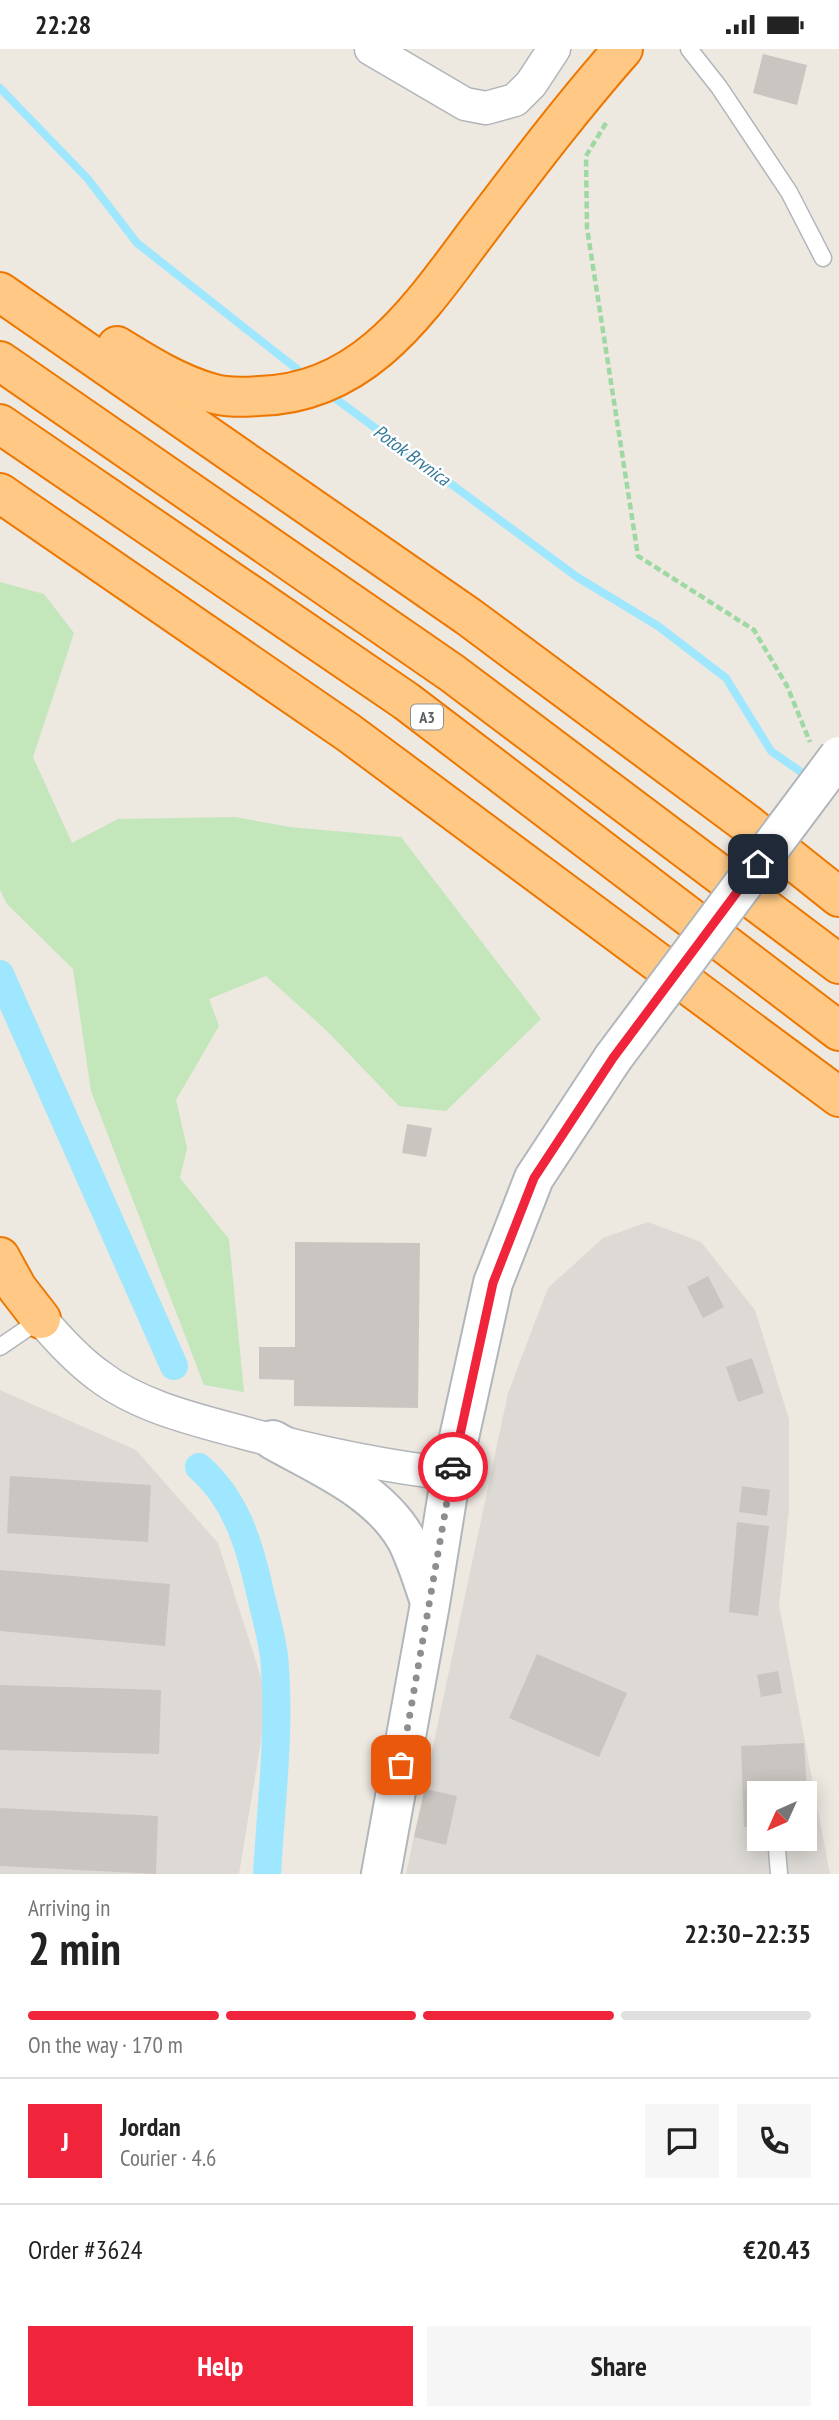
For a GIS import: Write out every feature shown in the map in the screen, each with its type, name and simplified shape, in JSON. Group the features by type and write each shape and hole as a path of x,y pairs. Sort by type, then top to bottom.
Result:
{"highway":[{"path":"6,296 59,309 140,360 190,386 214,394 274,396 304,391 356,367 387,344 419,309 564,118 622,49"},
{"path":"6,296 469,617 746,823 839,897"},
{"path":"0,361 452,673 839,964"},
{"name":"A3","path":"0,425 405,701 839,1031"},
{"path":"0,493 349,733 839,1097"},
{"path":"0,1257 17,1288 41,1319"}],"main road":[{"path":"381,1874 451,1474 493,1283 534,1178 613,1058 825,750"},
{"path":"273,1440 349,1483 384,1511 404,1537 415,1558 430,1604"}],"street":[{"path":"370,49 465,104 486,108 514,100 531,84 554,49"},
{"path":"41,1319 64,1345 99,1376 131,1395 197,1420 389,1467 451,1474"}],"lane":[{"path":"689,49 719,87 789,192 823,258"},
{"path":"0,1347 41,1319"},
{"path":"777,1851 779,1874"}],"path":[{"path":"607,121 586,156 587,227 638,555 754,630 825,750"}],"shaded area":[{"path":"648,1222 701,1242 755,1310 789,1419 789,1510 779,1605 812,1781 747,1781 747,1851 817,1851 817,1805 830,1874 406,1874 508,1393 548,1288 603,1238"},
{"path":"0,1390 136,1450 218,1543 268,1699 239,1874 0,1874"}],"green space":[{"path":"0,582 44,594 74,633 33,757 72,843 118,819 235,817 290,827 401,837 541,1019 446,1111 399,1106 327,1031 266,976 209,999 219,1026 176,1100 187,1148 180,1178 229,1239 244,1392 204,1385 91,1091 73,969 7,904 0,890"}],"building":[{"path":"763,54 807,65 797,105 753,93"},
{"path":"407,1124 432,1128 426,1157 402,1153"},
{"path":"295,1242 420,1243 418,1408 294,1406 294,1380 259,1379 259,1347 295,1347"},
{"path":"708,1276 724,1307 703,1318 687,1287"},
{"path":"752,1358 764,1393 738,1402 726,1367"},
{"path":"10,1476 151,1485 148,1542 7,1533"},
{"path":"742,1486 770,1490 767,1516 739,1512"},
{"path":"737,1522 769,1526 758,1616 729,1612"},
{"path":"0,1570 170,1584 165,1646 0,1631"},
{"path":"537,1654 627,1693 599,1757 509,1718"},
{"path":"778,1671 782,1693 761,1697 757,1675"},
{"path":"0,1685 161,1690 159,1754 0,1750"},
{"path":"804,1743 806,1781 747,1781 747,1827 744,1827 741,1746"},
{"path":"425,1789 457,1796 446,1845 414,1837"},
{"path":"0,1808 158,1816 156,1874 0,1866"}],"waterway":[{"name":"Potok Brvnica","path":"0,88 87,178 137,243 307,377"},
{"name":"Potok Brvnica","path":"328,393 577,577 658,626 726,678 771,751 811,779"},
{"path":"0,974 174,1366"},
{"path":"199,1467 212,1479 239,1522 255,1571 273,1647 276,1738 267,1874"}],"way so far":[{"path":"401,1765 453,1467"}],"route":[{"path":"453,1467 493,1283 534,1178 613,1058 758,864"}]}
